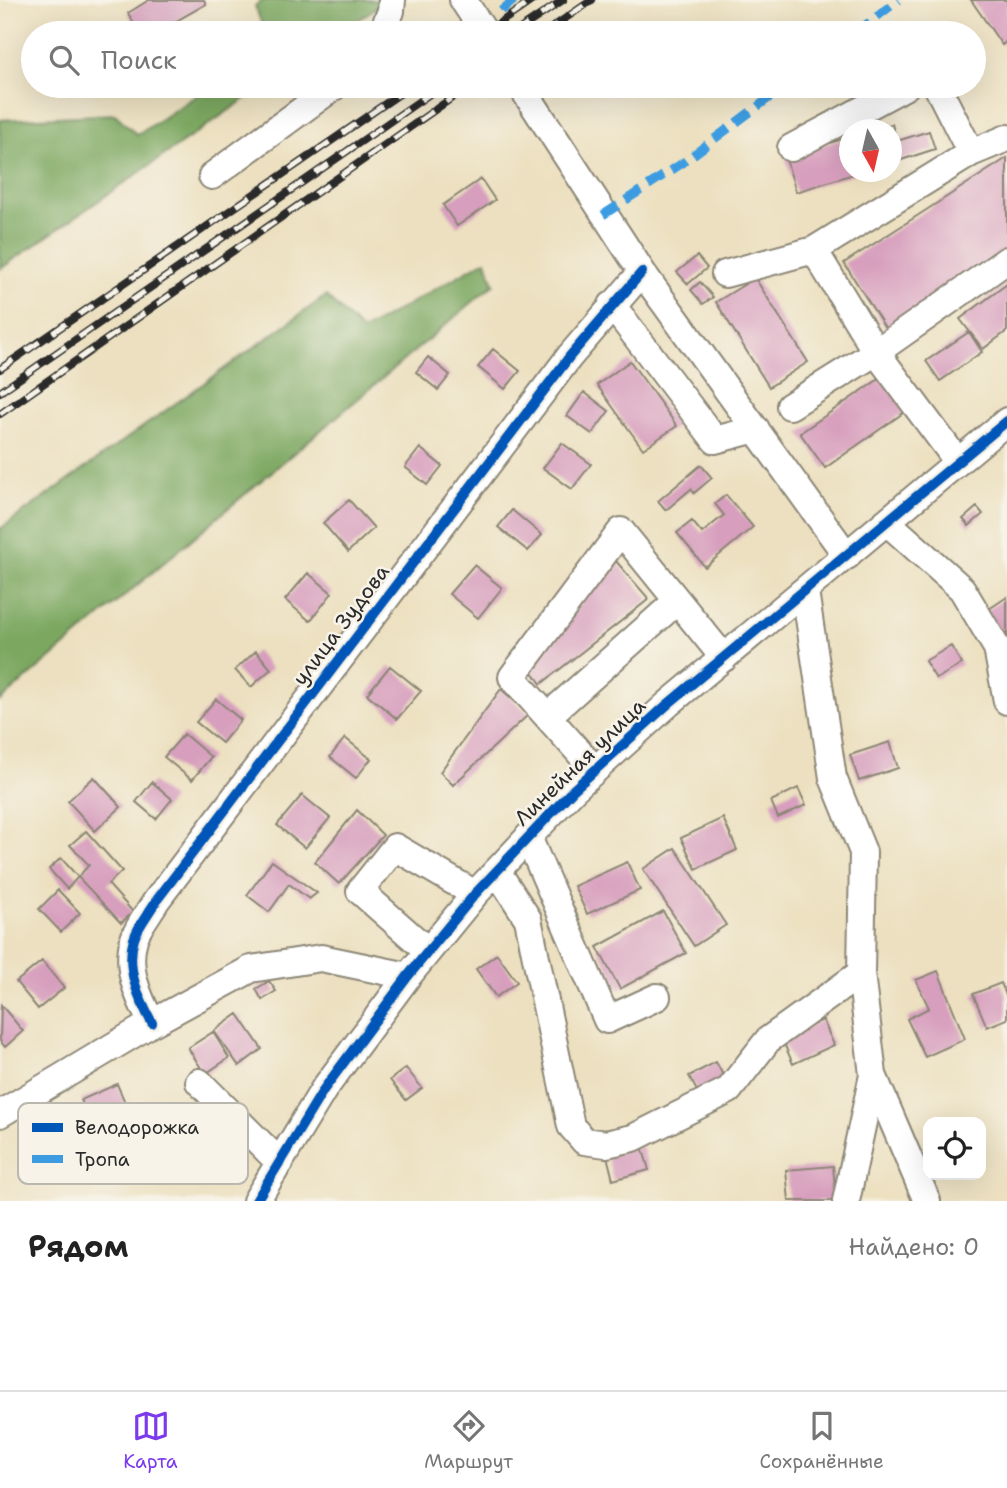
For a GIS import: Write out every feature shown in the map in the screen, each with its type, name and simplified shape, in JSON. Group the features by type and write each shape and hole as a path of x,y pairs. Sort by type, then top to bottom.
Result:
{"street":[{"path":"387,21 391,11 391,0"},
{"path":"463,0 477,21"},
{"path":"212,176 319,98"},
{"path":"529,98 642,272 847,556"},
{"path":"791,148 884,98"},
{"path":"943,98 971,153"},
{"path":"725,274 814,250 971,153 1007,138"},
{"path":"814,250 876,352 958,462"},
{"path":"790,406 876,352 1007,260"},
{"name":"улица Зудова","path":"152,1024 135,985 131,961 135,939 156,901 478,476 612,305 642,272"},
{"path":"612,305 715,440 755,429"},
{"name":"Линейная улица","path":"256,1201 324,1089 408,976 475,894 528,837 595,770 724,658 1007,422"},
{"path":"887,522 962,589 997,648 1007,701"},
{"path":"595,770 512,677 621,531 724,658"},
{"path":"805,591 833,778 863,852 861,973 873,1075 927,1201"},
{"path":"548,716 677,601"},
{"path":"528,837 607,1020 657,997"},
{"path":"428,951 360,891 395,847 475,894"},
{"path":"496,871 528,919 571,1126 584,1141 606,1144 633,1138 729,1090 768,1040 861,973"},
{"path":"19,1103 251,969 321,958 408,976"},
{"path":"846,1201 873,1075"},
{"path":"199,1082 220,1103"},
{"path":"0,1114 18,1103"},
{"path":"248,1131 280,1163"}],"green space":[{"path":"264,0 387,0 356,21 261,21 255,6"},
{"path":"193,98 247,98 0,269 0,120 115,114 137,135"},
{"path":"486,260 494,284 0,701 0,529 326,296 362,331"}],"building":[{"path":"149,0 204,0 206,4 176,21 132,21 128,13"},
{"path":"971,0 1007,0 1007,41 1002,45"},
{"path":"929,131 935,149 902,160 902,139"},
{"path":"839,140 839,179 796,192 785,156"},
{"path":"1007,158 1007,251 886,329 844,263"},
{"path":"481,179 495,200 457,226 443,205"},
{"path":"697,256 707,268 688,284 677,272"},
{"path":"755,278 808,362 769,387 716,302"},
{"path":"700,282 713,297 703,304 691,290"},
{"path":"1007,284 1007,331 983,349 960,319"},
{"path":"969,332 982,352 940,381 926,361"},
{"path":"493,349 520,371 505,389 478,367"},
{"path":"428,357 450,375 438,390 416,372"},
{"path":"630,361 677,426 643,449 597,385"},
{"path":"882,377 906,411 825,468 800,433"},
{"path":"584,392 609,411 592,434 567,416"},
{"path":"562,443 591,464 572,489 543,468"},
{"path":"420,448 442,466 427,485 405,467"},
{"path":"701,465 712,478 694,493 691,489 666,510 658,501"},
{"path":"726,495 753,527 705,567 677,533 692,521 702,533 724,515 715,504"},
{"path":"349,500 374,528 348,552 323,523"},
{"path":"977,507 983,514 969,526 963,519"},
{"path":"512,510 542,535 528,551 498,527"},
{"path":"615,560 649,599 541,684 531,669"},
{"path":"474,565 502,588 478,618 449,594"},
{"path":"308,573 332,593 310,621 285,600"},
{"path":"1007,597 1007,643 986,611"},
{"path":"951,646 962,664 936,679 925,661"},
{"path":"256,651 271,669 251,687 235,670"},
{"path":"390,666 421,691 397,719 367,694"},
{"path":"501,689 529,714 453,785 440,772"},
{"path":"216,699 241,720 222,743 196,722"},
{"path":"184,734 211,757 192,780 164,757"},
{"path":"345,738 371,759 356,778 330,757"},
{"path":"890,742 898,768 859,781 850,755"},
{"path":"94,777 121,807 95,831 68,801"},
{"path":"152,782 172,799 156,819 136,802"},
{"path":"798,788 806,805 778,818 771,801"},
{"path":"302,795 330,818 305,848 277,825"},
{"path":"357,810 383,835 339,884 315,862"},
{"path":"723,818 737,850 696,869 681,838"},
{"path":"86,831 122,871 108,884 133,912 121,923 78,877 89,865 70,845"},
{"path":"675,848 726,925 694,946 643,869"},
{"path":"61,858 78,877 67,889 49,869"},
{"path":"272,861 317,893 309,899 289,884 269,912 247,895"},
{"path":"627,862 640,890 587,914 574,886"},
{"path":"58,890 80,913 61,932 39,909"},
{"path":"663,911 686,953 620,989 597,947"},
{"path":"497,954 517,982 496,997 476,969"},
{"path":"42,961 64,988 38,1009 16,982"},
{"path":"938,971 965,1039 925,1057 907,1019 929,1008 916,980"},
{"path":"269,981 276,991 262,1000 256,989"},
{"path":"1001,983 1007,998 1007,1019 987,1027 973,994"},
{"path":"1,1005 23,1031 5,1047 0,1041"},
{"path":"238,1014 262,1049 239,1066 214,1031"},
{"path":"823,1020 834,1045 793,1064 782,1039"},
{"path":"213,1032 229,1058 205,1074 188,1048"},
{"path":"716,1062 724,1077 697,1091 689,1076"},
{"path":"406,1068 422,1088 406,1100 390,1080"},
{"path":"117,1084 125,1103 82,1103 81,1100"},
{"path":"642,1146 649,1170 613,1180 607,1156"},
{"path":"833,1166 836,1201 789,1201 786,1170"}],"railway":[{"path":"502,21 533,0"},
{"path":"532,21 563,0"},
{"path":"561,21 592,0"},
{"path":"0,369 394,98"},
{"path":"0,392 424,98"},
{"path":"0,414 452,98"}],"marked path":[{"path":"501,11 514,0"},
{"path":"871,21 899,0"},
{"path":"603,215 681,164 769,98"}],"cycle path":[{"path":"152,1023 138,994 131,961 136,934 156,901 570,356 642,272"},
{"path":"256,1201 324,1089 408,976 475,894 573,790 668,704 1007,421"}]}
